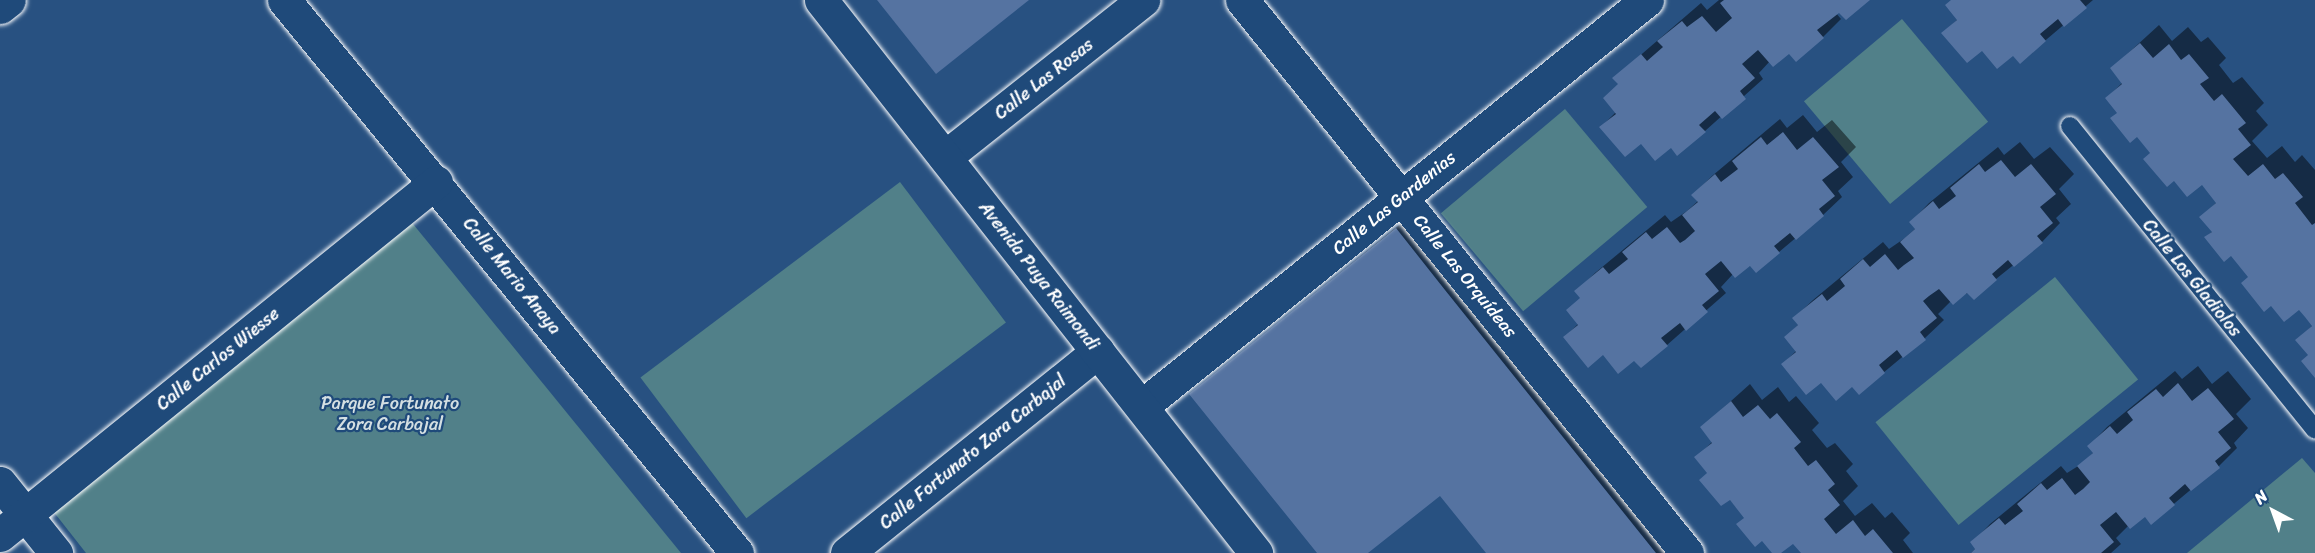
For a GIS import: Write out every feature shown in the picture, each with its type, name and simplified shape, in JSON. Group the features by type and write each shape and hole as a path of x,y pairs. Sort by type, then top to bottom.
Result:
{"street":[{"path":"0,7 9,0"},
{"name":"Calle Mario Anaya","path":"284,0 436,182 737,553"},
{"name":"Avenida Puya Raimondi","path":"820,0 1256,553"},
{"name":"Calle Las Rosas","path":"945,157 1143,0"},
{"name":"Calle Las Orquídeas","path":"1242,0 1687,553"},
{"name":"Calle Las Gardenias","path":"1142,406 1647,0"},
{"name":"Calle Carlos Wiesse","path":"0,535 436,182"},
{"name":"Calle Fortunato Zora Carbajal","path":"847,553 1098,351"},
{"path":"0,483 56,553"}],"lane":[{"name":"Calle Los Gladiolos","path":"2070,126 2315,430"}],"green space":[{"path":"1902,19 1988,122 1890,204 1804,101"},
{"path":"1565,109 1647,207 1523,311 1441,213"},
{"path":"900,182 1006,323 746,518 640,378"},
{"name":"Parque Fortunato Zora Carbajal","path":"409,219 681,553 86,553 53,511"},
{"path":"2055,277 2138,380 1959,525 1875,422"},
{"path":"2302,458 2315,473 2315,553 2187,553"}],"building":[{"path":"877,0 1029,0 936,74"},
{"path":"1724,0 1870,0 1846,20 1839,13 1817,30 1824,38 1796,62 1789,54 1773,67 1758,50 1742,64 1755,78 1740,91 1746,99 1722,119 1715,111 1699,125 1706,132 1677,156 1671,148 1655,161 1641,144 1625,157 1599,127 1616,114 1603,98 1618,84 1612,78 1641,54 1647,61 1663,47 1657,41 1682,21 1687,27 1702,16 1716,32 1732,18 1720,3"},
{"path":"1951,0 2080,0 2087,8 2064,27 2058,19 2040,34 2046,41 2020,64 2013,56 1997,69 1982,51 1967,63 1941,33 1957,20 1945,5"},
{"path":"2140,43 2153,58 2169,44 2181,60 2189,54 2209,78 2200,84 2214,101 2222,94 2246,123 2238,129 2251,145 2233,159 2248,176 2263,164 2275,179 2283,173 2303,197 2295,203 2312,225 2315,223 2315,378 2301,361 2308,355 2295,340 2312,326 2305,317 2299,310 2284,322 2271,306 2264,312 2241,283 2248,277 2231,256 2224,262 2204,237 2212,232 2199,217 2216,203 2202,185 2187,197 2174,181 2167,187 2143,159 2150,153 2137,137 2130,143 2110,118 2117,113 2105,98 2122,84 2110,68"},
{"path":"1783,132 1797,150 1813,137 1839,167 1822,180 1835,196 1819,209 1824,216 1796,240 1790,233 1774,246 1780,253 1756,273 1750,266 1735,278 1721,261 1705,274 1719,291 1702,305 1708,312 1686,331 1680,323 1661,338 1668,346 1641,368 1634,361 1618,374 1603,355 1588,368 1563,337 1578,325 1566,310 1580,298 1574,291 1603,267 1609,274 1628,259 1622,252 1646,232 1652,239 1667,227 1680,243 1685,240 1695,231 1682,215 1698,202 1691,195 1715,174 1721,182 1738,169 1732,161 1761,137 1767,145"},
{"path":"2001,160 2015,177 2031,164 2056,194 2040,207 2053,223 2037,236 2043,243 2014,267 2008,260 1992,274 1997,280 1974,300 1967,293 1953,305 1939,289 1929,296 1923,301 1937,318 1920,332 1926,340 1903,358 1897,350 1879,365 1885,373 1859,395 1852,387 1836,401 1821,383 1806,395 1781,364 1796,352 1784,337 1798,325 1792,318 1822,294 1827,301 1845,286 1840,279 1863,259 1870,267 1885,254 1898,270 1914,258 1900,242 1915,229 1909,222 1933,201 1939,209 1956,196 1950,188 1979,164 1985,172"},
{"path":"1396,228 1656,553 1486,553 1440,496 1368,553 1317,553 1189,394"},
{"path":"2178,383 2192,401 2208,388 2234,419 2218,432 2231,448 2215,461 2220,468 2191,491 2185,484 2169,498 2175,505 2151,525 2145,517 2130,529 2116,512 2100,525 2114,542 2101,553 1971,553 1975,549 1970,542 1999,518 2005,525 2023,511 2017,504 2041,483 2047,490 2062,478 2075,495 2083,489 2090,482 2077,466 2093,453 2087,446 2110,426 2117,434 2133,420 2127,412 2156,389 2163,397"},
{"path":"1731,401 1743,417 1758,405 1770,419 1777,413 1801,442 1794,448 1808,466 1816,460 1835,484 1828,490 1840,505 1824,519 1836,534 1853,520 1865,536 1873,529 1893,553 1801,553 1793,544 1781,553 1772,553 1762,541 1755,547 1736,524 1744,518 1730,500 1721,506 1699,480 1707,473 1694,457 1712,443 1700,427"}]}
